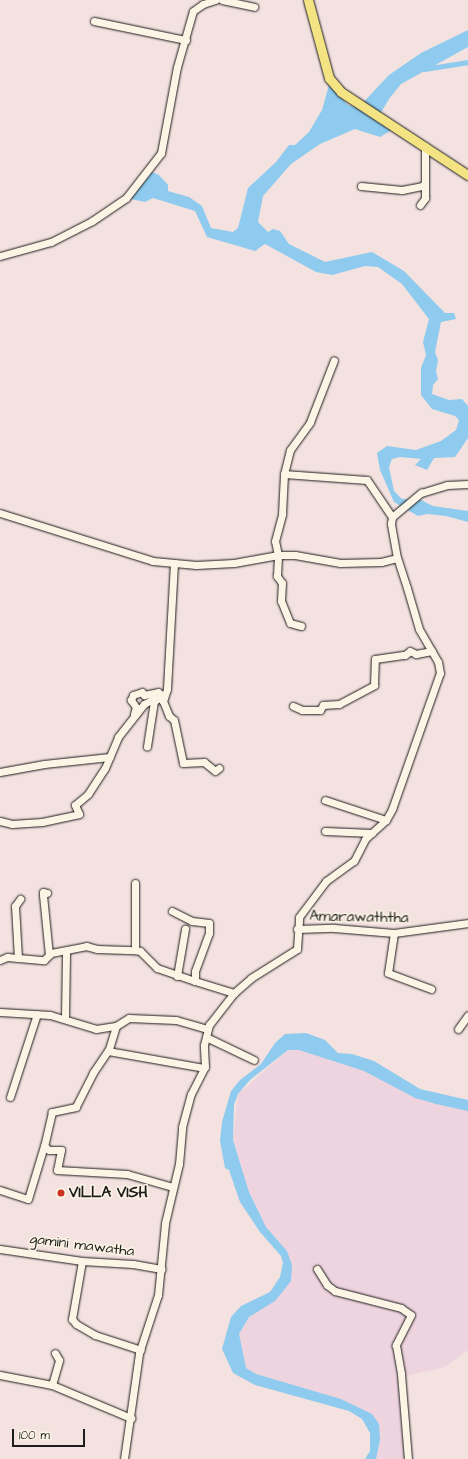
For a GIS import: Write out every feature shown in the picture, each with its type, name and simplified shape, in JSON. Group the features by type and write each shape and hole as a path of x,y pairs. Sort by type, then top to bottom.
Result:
{"main road":[{"path":"308,0 329,78 341,92 468,175"}],"street":[{"path":"0,256 51,242 92,221 126,198 160,153 177,67 186,40 193,11 203,4 215,0"},
{"path":"222,0 254,7"},
{"path":"94,21 186,40"},
{"path":"420,204 425,198 425,146"},
{"path":"361,186 379,189 402,190 422,186 425,183"},
{"path":"301,626 290,623 281,601 282,583 276,576 278,555 275,541 282,514 284,474 290,450 310,422 334,360"},
{"path":"284,474 367,480 392,517"},
{"path":"124,1459 141,1350 158,1295 162,1269 165,1223 179,1164 182,1127 191,1094 204,1068 208,1029 234,993 257,974 293,953 297,948 297,929 299,917 326,881 354,860 365,840 386,820 439,681 440,673 432,651 419,629 397,558 391,524 392,517 421,493 447,485 468,484"},
{"path":"0,513 153,561 196,565 234,563 278,555 295,555 340,563 381,562 397,558"},
{"path":"147,746 152,709 167,689 174,563"},
{"path":"293,706 302,710 320,710 324,705 339,704 374,685 375,660 405,655 410,651 416,654 432,651"},
{"path":"132,720 137,710 131,700 133,695 142,692 144,695 158,692 168,716 174,720 183,763 204,762 215,771 219,768"},
{"path":"0,821 12,824 42,822 78,814 75,805 88,794 110,757 118,737 144,704 160,697"},
{"path":"0,772 44,764 110,757"},
{"path":"325,800 386,820"},
{"path":"325,831 372,833"},
{"path":"135,883 135,950"},
{"path":"47,893 43,892 49,955"},
{"path":"18,958 15,906 20,899"},
{"path":"172,911 192,920 210,923 210,933 195,971 195,981"},
{"name":"Amarawaththa","path":"297,929 334,928 394,933 468,923"},
{"path":"177,976 185,929"},
{"path":"394,933 388,973 431,989"},
{"path":"0,960 7,957 44,960 49,955 86,946 97,949 135,950 140,951 157,968 177,976 234,993"},
{"path":"65,1018 66,951"},
{"path":"0,1012 38,1014 65,1018 96,1029 116,1026 129,1018 136,1018 176,1020 208,1029"},
{"path":"10,1097 38,1014"},
{"path":"458,1029 468,1015"},
{"path":"0,1190 28,1199 44,1146 52,1112 76,1107 93,1073 108,1051 116,1026"},
{"path":"206,1037 254,1060"},
{"path":"108,1051 204,1068"},
{"path":"44,1146 48,1150 61,1150 57,1170 127,1174 173,1187"},
{"name":"gamini mawatha","path":"0,1248 82,1262 133,1264 162,1269"},
{"path":"82,1262 72,1318 76,1324 95,1336 141,1350"},
{"path":"317,1269 323,1281 335,1291 401,1308 411,1315 396,1345 402,1374 408,1459"},
{"path":"52,1385 59,1360 55,1352"},
{"path":"0,1375 25,1378 52,1385 131,1418"}],"shaded area":[{"path":"288,1050 323,1050 468,1109 468,1350 445,1367 406,1376 406,1459 371,1459 372,1414 256,1374 240,1364 234,1340 249,1317 284,1290 287,1251 266,1227 249,1192 233,1140 238,1094"}],"water":[{"path":"468,30 468,47 401,84 389,99 376,121 392,130 380,137 355,129 320,144 291,164 263,196 258,222 268,232 273,229 280,231 289,244 325,262 372,252 404,271 445,313 454,313 456,319 441,322 435,352 438,360 436,371 438,379 433,385 432,394 449,400 462,399 468,406 468,438 455,457 434,458 427,470 415,465 421,459 400,457 392,459 389,467 394,491 402,499 421,500 433,506 468,511 468,522 446,516 427,514 418,516 394,502 380,470 377,453 387,446 416,450 441,441 456,430 459,420 455,416 432,409 421,395 421,368 426,355 423,342 429,319 402,284 378,267 365,266 332,275 316,272 265,244 255,251 207,237 195,211 153,198 145,202 131,199 152,172 159,175 168,185 168,191 189,197 202,206 211,228 233,232 238,228 248,188 276,162 289,145 295,145 309,132 322,110 329,85 348,105 358,108 389,75 421,53"},
{"path":"306,1033 325,1040 338,1053 352,1054 374,1061 420,1089 468,1100 468,1111 436,1104 415,1098 364,1071 299,1050 288,1050 250,1080 238,1094 234,1105 233,1140 249,1192 266,1227 287,1251 292,1265 291,1281 275,1301 249,1317 239,1334 246,1368 256,1374 341,1399 372,1414 379,1424 380,1440 376,1459 365,1459 370,1451 370,1433 362,1419 349,1411 255,1385 233,1373 222,1349 231,1317 241,1306 270,1292 280,1277 283,1263 281,1256 260,1232 240,1202 229,1170 225,1168 220,1141 222,1122 231,1091 240,1080 261,1064 275,1043 285,1034"}],"waterway":[{"path":"424,69 468,62"}],"place":[{"name":"VILLA VISH","path":"61,1193"}]}
